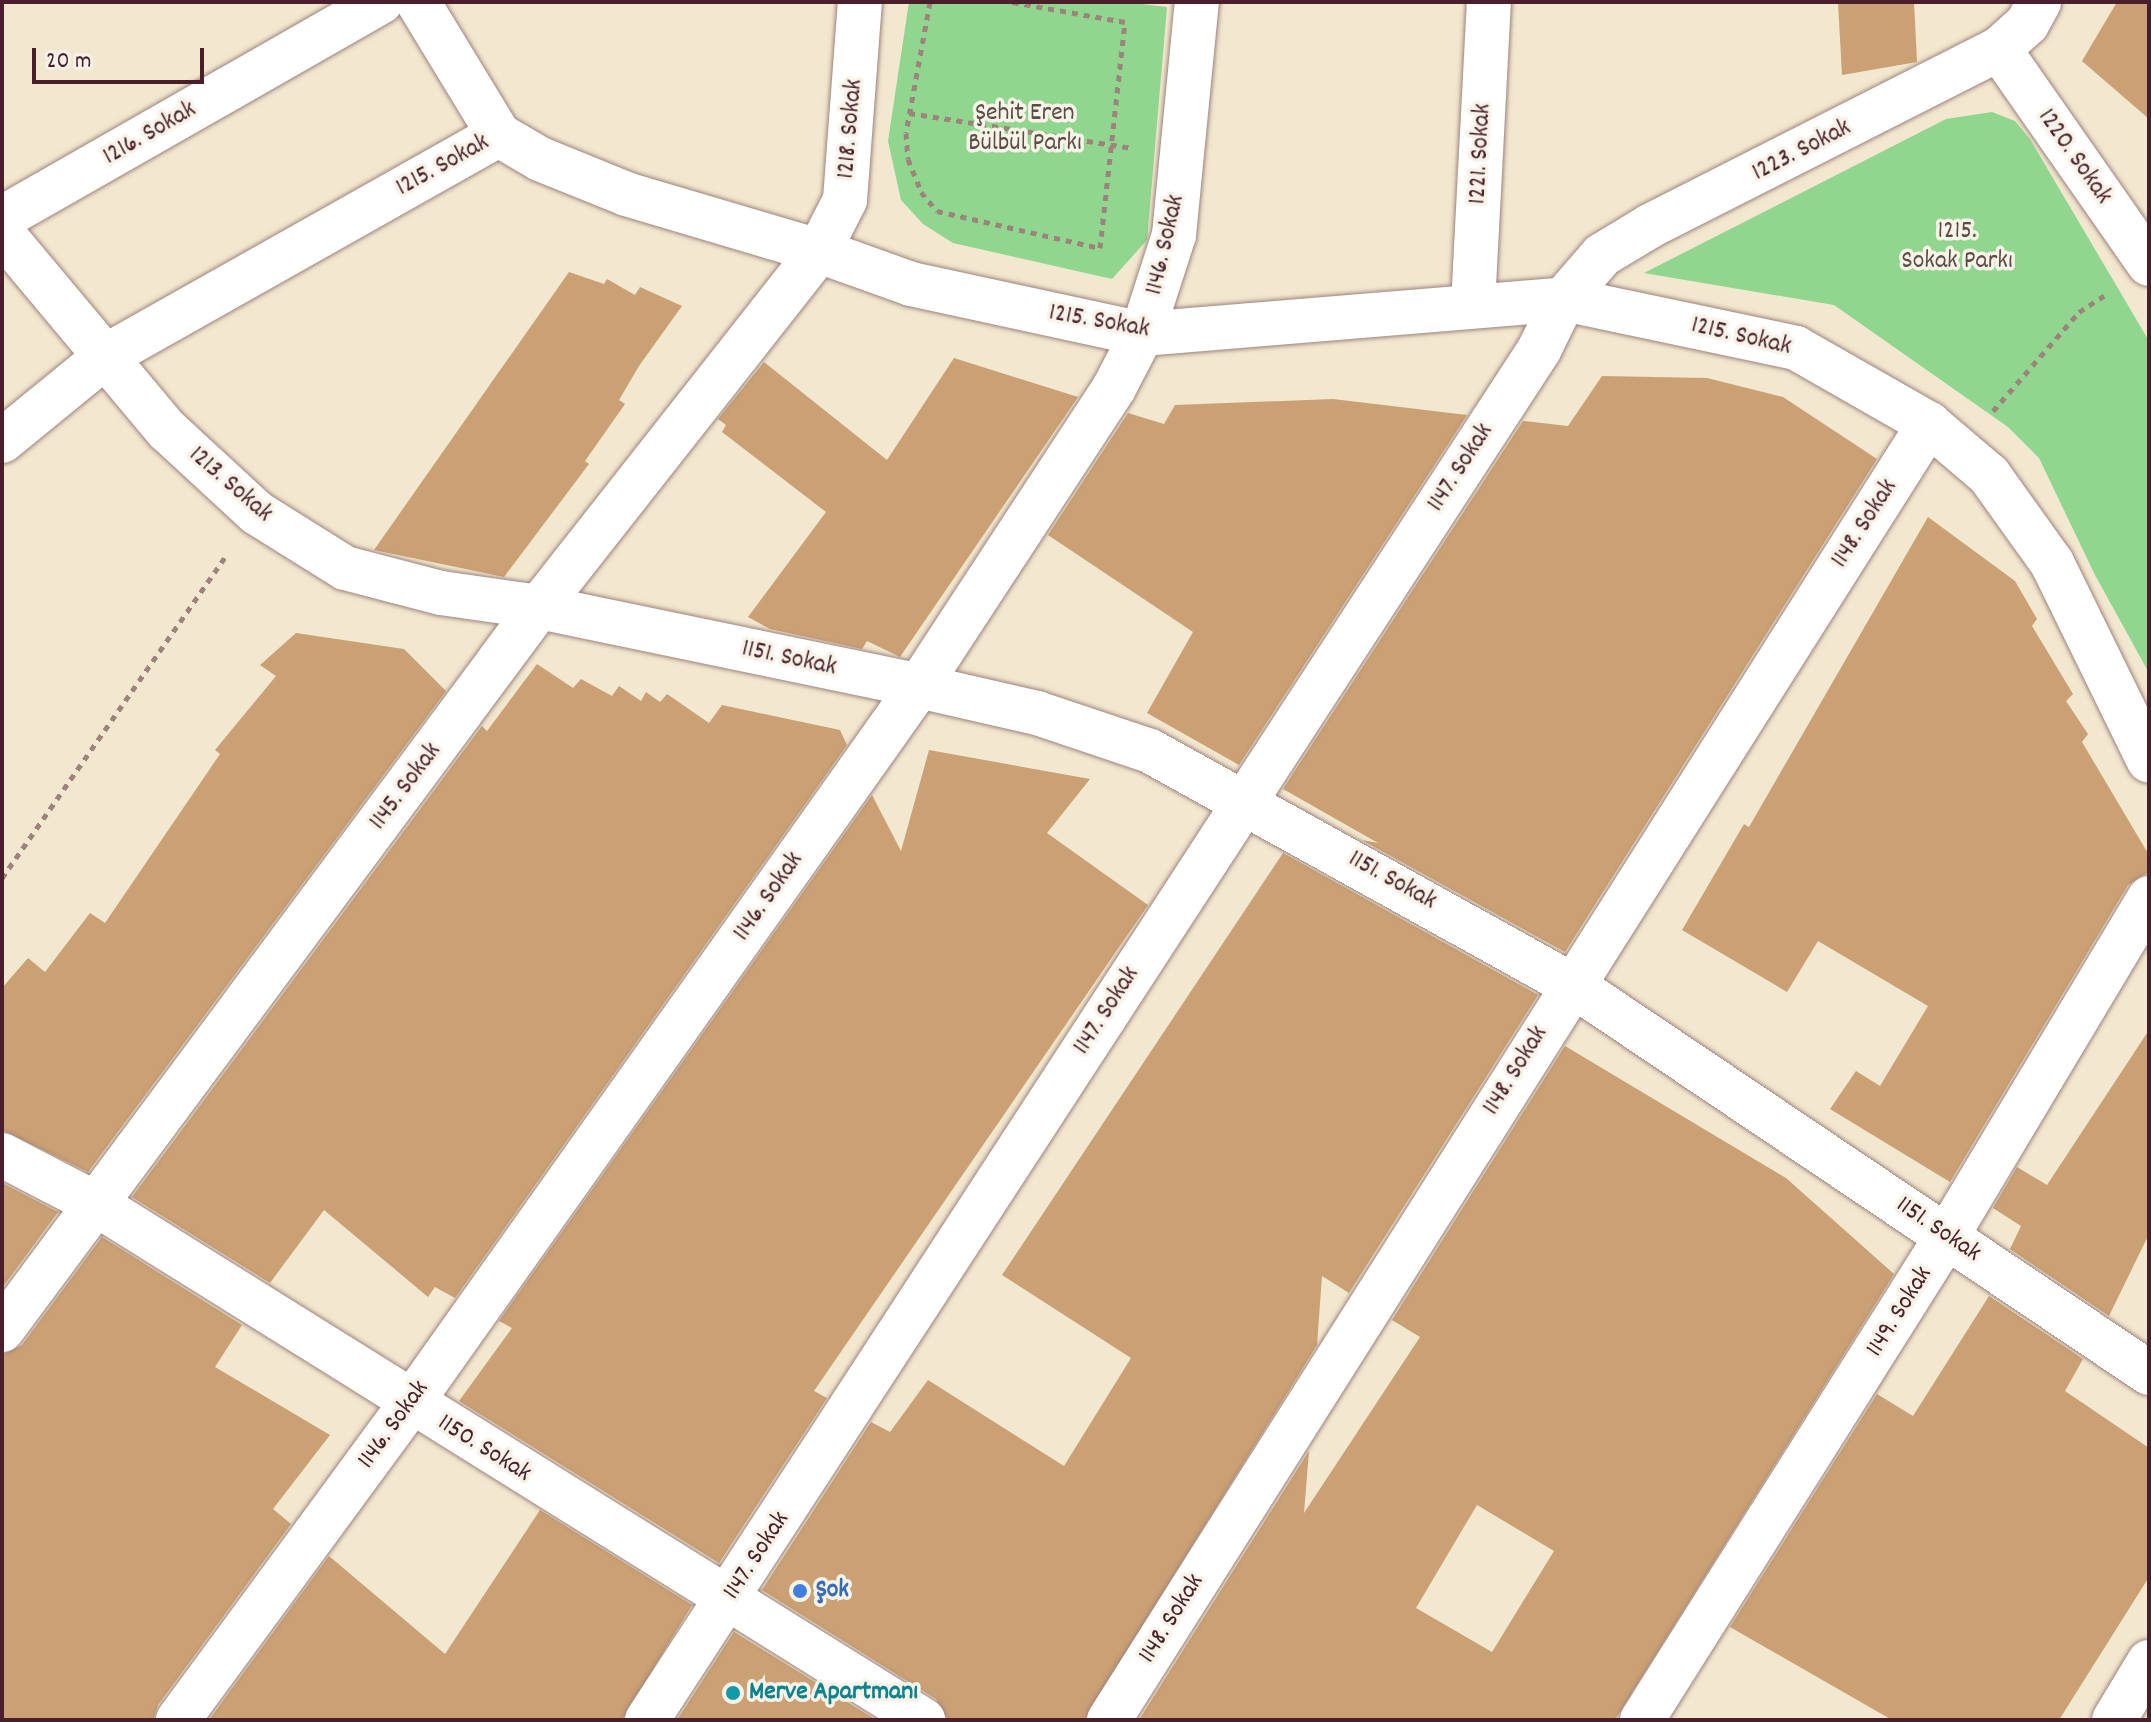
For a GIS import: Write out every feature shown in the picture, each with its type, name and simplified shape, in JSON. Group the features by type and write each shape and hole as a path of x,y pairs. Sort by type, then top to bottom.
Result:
{"street":[{"name":"1216. Sokak","path":"2,218 381,2"},
{"path":"418,2 499,135"},
{"name":"1218. Sokak","path":"819,251 845,200 860,2"},
{"name":"1146. Sokak","path":"178,1720 411,1403 919,686 1114,388 1142,334 1174,235 1197,2"},
{"name":"1221. Sokak","path":"1473,305 1489,2"},
{"name":"1223. Sokak","path":"1564,299 1602,255 1650,226 1999,49 2027,24 2039,2"},
{"name":"1220. Sokak","path":"1999,49 2134,275"},
{"name":"1215. Sokak","path":"2,441 106,356 499,135 540,159 626,194 819,251 911,284 1142,334 1564,299 1796,348 1944,436 1989,475 2052,563 2149,761"},
{"name":"1213. Sokak","path":"2,233 167,430 257,513 345,568 441,593 539,607"},
{"name":"1145. Sokak","path":"2,1330 539,607 819,251"},
{"name":"1147. Sokak","path":"647,1720 729,1600 1243,799 1539,350 1564,299"},
{"name":"1148. Sokak","path":"1109,1720 1571,984 1944,436"},
{"name":"1151. Sokak","path":"539,607 1037,713 1150,751 1243,799 1571,984 2149,1373"},
{"name":"1149. Sokak","path":"1642,1720 1947,1236 2149,898"},
{"name":"1150. Sokak","path":"2,1155 96,1204 923,1720"},
{"path":"2114,1720 2149,1662"}],"path":[{"path":"930,2 909,113 908,159 921,192 937,211 1100,248 1125,22 1012,2"},
{"path":"853,104 1184,157"},
{"path":"1944,436 2079,312 2134,275"},
{"path":"2,878 257,513"}],"green space":[{"name":"Şehit Eren Bülbül Parkı","path":"909,2 1125,2 1167,7 1147,240 1112,279 953,243 923,224 901,200 888,141"},
{"name":"1215. Sokak Parkı","path":"1992,112 2015,121 2030,139 2149,341 2149,673 2095,575 2039,458 2008,427 1834,305 1644,273 1946,119"}],"building":[{"path":"1838,2 1914,2 1917,62 1842,75"},
{"path":"2117,2 2149,2 2149,119 2082,61"},
{"path":"569,272 604,284 607,279 635,295 640,287 682,306 639,366 619,400 625,404 585,461 589,464 504,577 374,550"},
{"path":"954,358 1078,397 900,657 867,641 862,649 770,629 748,617 826,512 722,432 726,425 718,419 764,362 887,460"},
{"path":"1602,376 1707,378 1783,397 1877,459 1565,952 1362,840 1378,843 1283,789 1523,421 1568,426"},
{"path":"1333,399 1467,415 1239,765 1147,713 1193,632 1048,535 1128,413 1164,424 1175,405"},
{"path":"1928,517 2015,581 2037,619 2032,626 2073,694 2066,701 2088,734 2082,742 2149,855 2147,873 2128,885 1950,1182 1830,1109 1856,1071 1880,1086 1928,1006 1818,941 1787,992 1682,930 1744,824 1749,827"},
{"path":"296,633 404,649 446,691 88,1172 2,1130 2,988 28,958 45,972 90,913 105,923 220,754 215,750 276,676 260,665"},
{"path":"537,664 573,688 581,679 612,696 619,686 641,701 646,692 660,702 667,694 709,723 722,705 840,730 847,745 455,1298 435,1287 428,1297 324,1210 270,1283 132,1197 482,726 487,731"},
{"path":"929,750 1090,779 1047,833 1148,905 814,1391 827,1398 719,1563 459,1401 512,1328 499,1321 872,795 901,851"},
{"path":"1283,853 1538,995 1349,1293 1322,1276 1317,1345 1084,1720 948,1720 936,1699 762,1590 871,1422 890,1432 928,1380 1064,1466 1131,1358 1002,1275"},
{"path":"2149,1030 2149,1234 2109,1316 2010,1249 2021,1226 1993,1208 2017,1167 2047,1185"},
{"path":"1565,1046 1786,1178 1894,1274 1615,1720 1139,1720 1309,1451 1304,1513 1420,1337 1392,1320","holes":["1477,1505 1554,1551 1492,1652 1416,1608"]},
{"path":"2,1183 58,1212 2,1288"},
{"path":"102,1237 242,1325 215,1367 330,1435 273,1509 291,1524 158,1705 153,1720 2,1720 2,1355 22,1345"},
{"path":"1989,1296 2083,1359 2065,1391 2149,1448 2149,1577 2059,1720 1892,1720 1730,1627 1877,1394 1913,1416"},
{"path":"540,1510 692,1605 622,1720 209,1720 329,1556 445,1654"},
{"path":"734,1632 876,1720 677,1720"}],"place":[{"name":"Şok","path":"800,1591"},
{"name":"Merve Apartmanı","path":"733,1693"}]}
